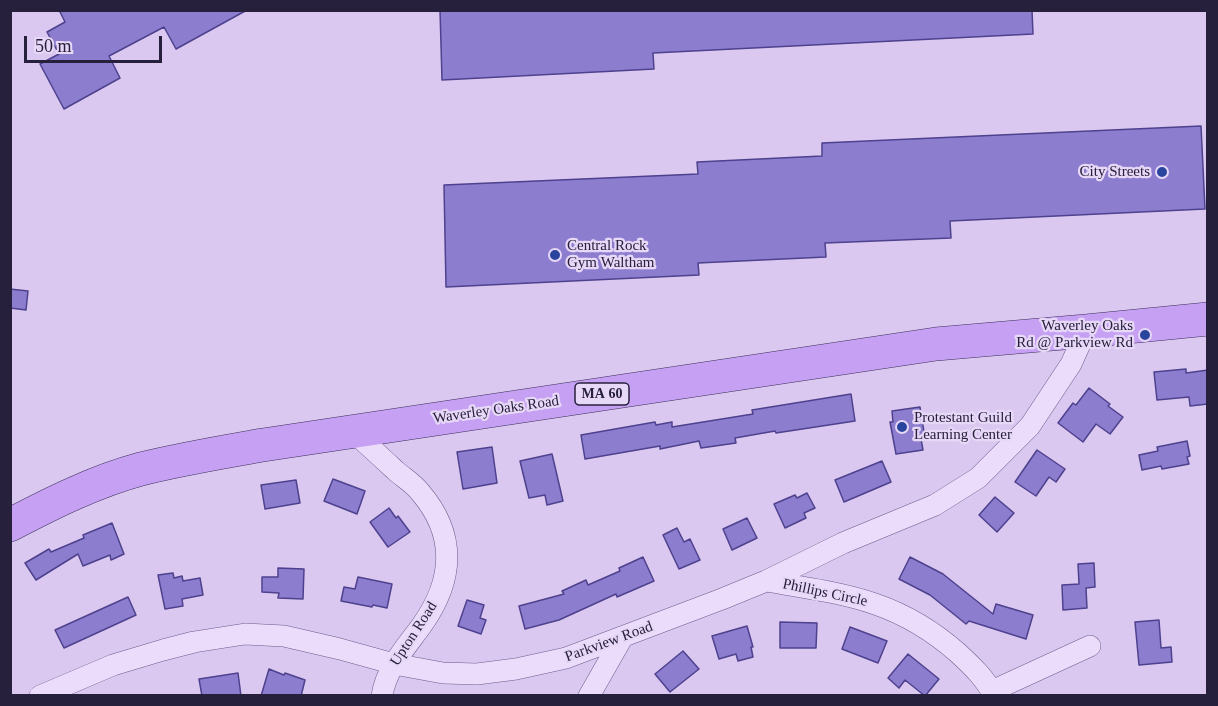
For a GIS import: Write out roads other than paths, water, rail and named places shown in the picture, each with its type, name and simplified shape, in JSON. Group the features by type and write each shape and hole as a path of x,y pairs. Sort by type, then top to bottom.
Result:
{"main road":[{"name":"Waverley Oaks Road","path":"10,525 91,486 140,470 223,452 936,344 1208,320"}],"street":[{"name":"Parkview Road","path":"40,696 113,665 194,642 245,634 284,636 394,664 443,673 477,674 516,669 566,658 766,581 843,543 935,505 978,478 1030,426 1071,364 1086,331"},
{"name":"Upton Road","path":"352,431 420,491 433,509 448,546 448,566 436,603 394,664 387,677 382,696"},
{"name":"Phillips Circle","path":"766,581 854,597 897,612 919,623 967,661 993,693"},
{"path":"590,696 622,638"},
{"path":"993,693 1090,646"}],"place":[{"name":"City Streets","path":"1162,172"},
{"name":"Central Rock Gym Waltham","path":"555,255"},
{"name":"Waverley Oaks Rd @ Parkview Rd","path":"1145,335"},
{"name":"Protestant Guild Learning Center","path":"902,427"}]}
